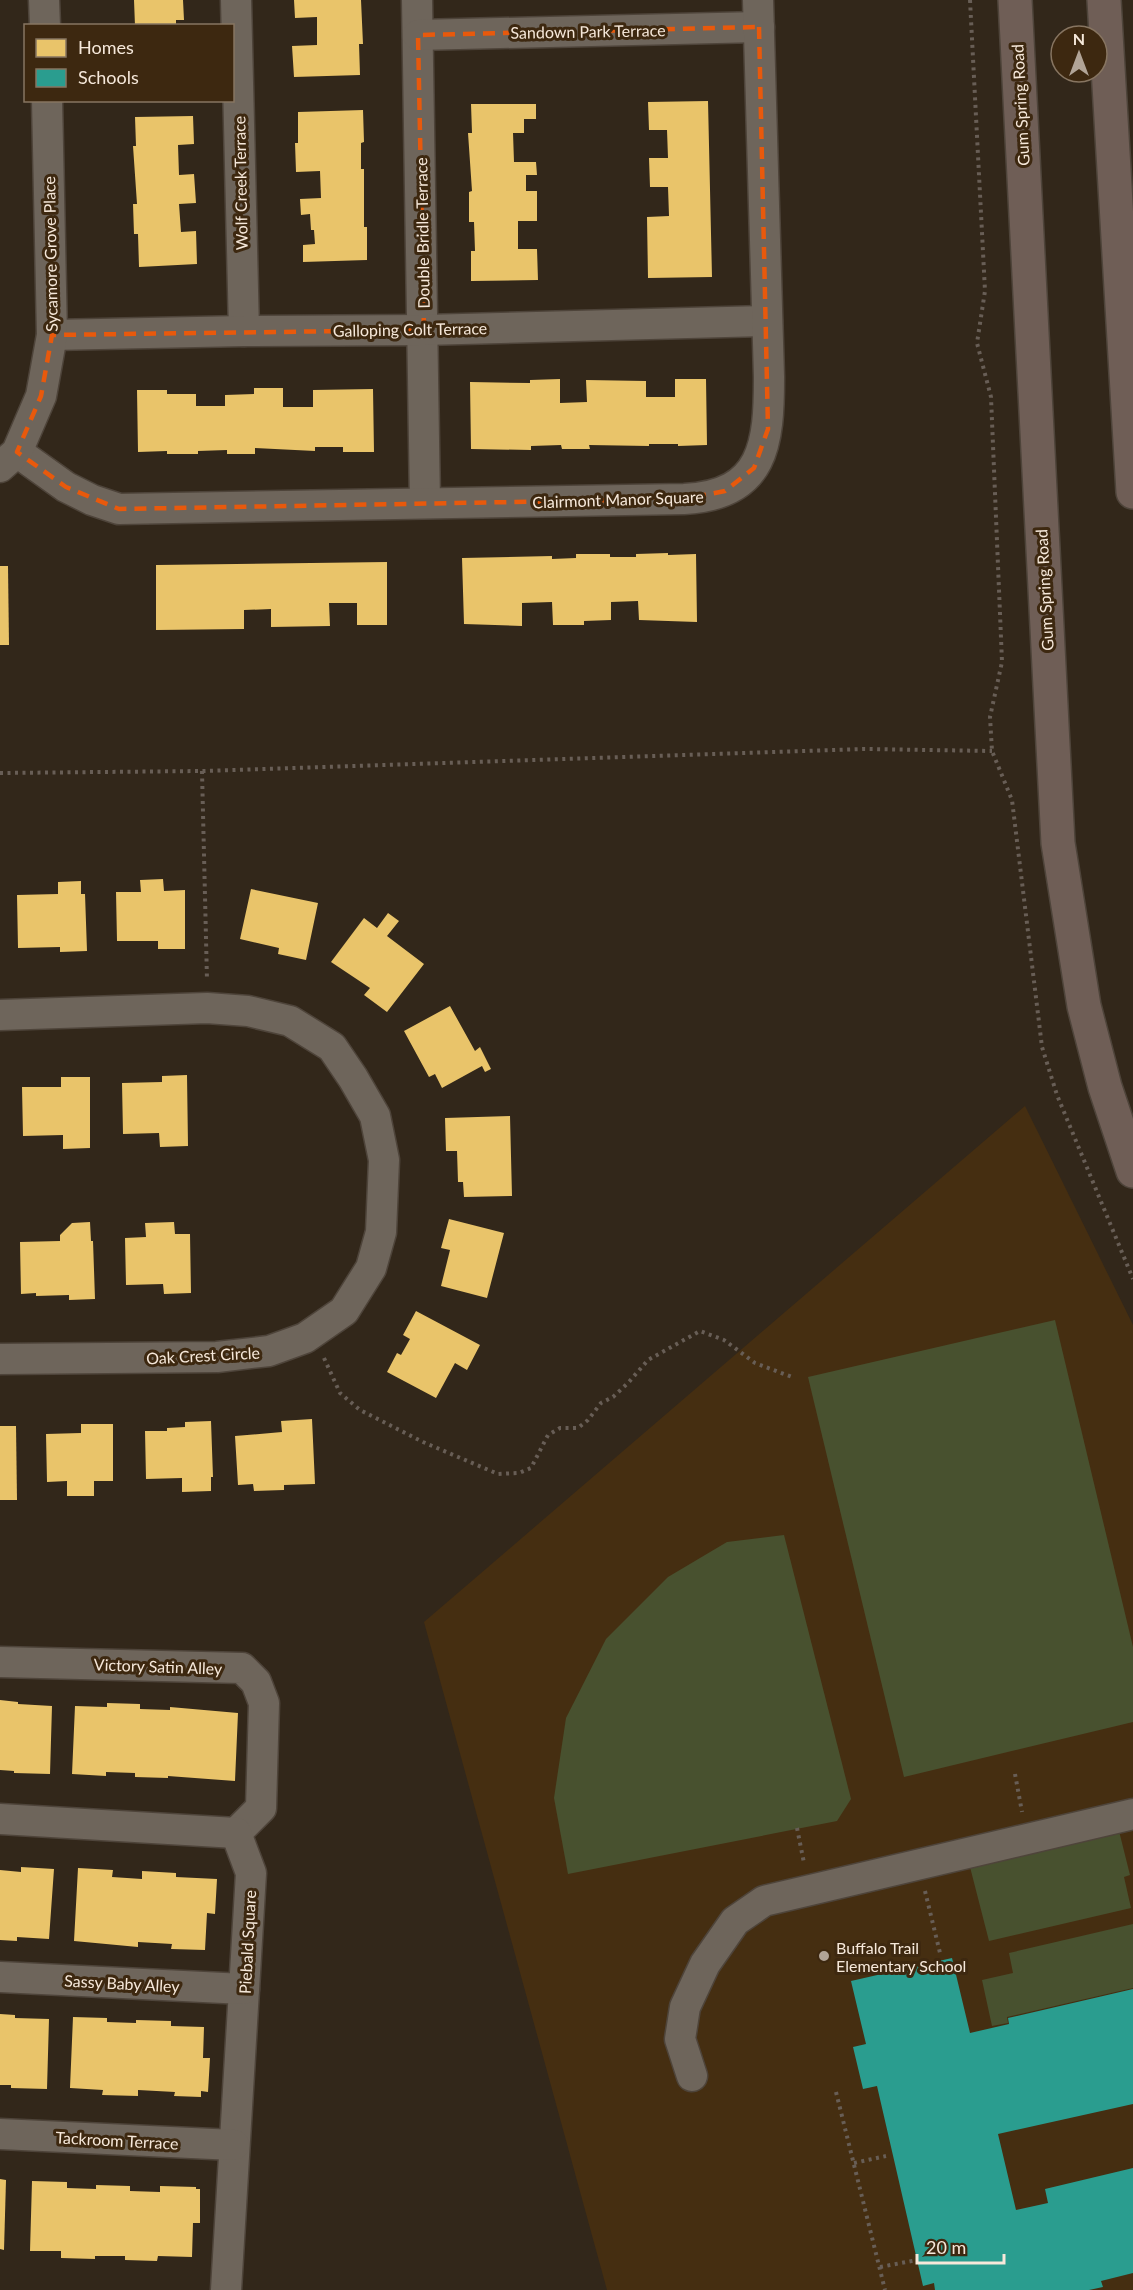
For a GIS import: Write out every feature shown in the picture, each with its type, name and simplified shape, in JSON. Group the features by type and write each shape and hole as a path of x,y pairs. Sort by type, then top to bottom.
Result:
{"main road":[{"name":"Gum Spring Road","path":"1015,0 1058,843 1084,1006 1105,1087 1133,1171"},
{"path":"1104,0 1133,492"}],"street":[{"path":"44,0 45,24"},
{"name":"Wolf Creek Terrace","path":"236,0 244,331"},
{"name":"Double Bridle Terrace","path":"417,0 425,503"},
{"name":"Sandown Park Terrace","path":"418,35 758,14"},
{"name":"Clairmont Manor Square","path":"9,459 92,500 119,509 684,499 706,498 742,481 754,468 765,440 769,408 758,14"},
{"name":"Sycamore Grove Place","path":"9,459 41,396 52,336 47,102"},
{"name":"Galloping Colt Terrace","path":"52,336 244,331 424,330 767,321"},
{"name":"Oak Crest Circle","path":"0,1015 207,1008 248,1011 290,1021 332,1047 375,1116 384,1160 381,1232 371,1268 344,1311 305,1338 269,1351 218,1357 0,1359"},
{"name":"Victory Satin Alley","path":"0,1662 242,1668 256,1682 264,1702 261,1808 236,1833"},
{"path":"692,2076 680,2039 685,2007 705,1964 735,1921 764,1901 1133,1814"},
{"path":"0,1818 236,1833"},
{"name":"Piebald Square","path":"226,2290 251,1873 236,1833"},
{"name":"Sassy Baby Alley","path":"0,1977 244,1989"},
{"name":"Tackroom Terrace","path":"0,2134 234,2145"}],"path":[{"path":"970,0 985,291 977,343 991,397 1002,662 990,717 992,751 1012,800 1042,1047 1057,1095 1133,1280"},
{"path":"0,773 202,771 865,749 992,751"},
{"path":"202,771 207,1008"},
{"path":"314,1333 340,1393 360,1410 423,1442 498,1474 519,1473 531,1468 548,1435 560,1428 578,1428 588,1420 601,1403 613,1397 628,1383 648,1360 700,1331 724,1340 755,1363 792,1377"},
{"path":"1015,1774 1028,1839"},
{"path":"919,1864 940,1953"},
{"path":"836,2092 885,2290"},
{"path":"854,2163 886,2156"},
{"path":"880,2267 917,2260"}],"highlighted area":[{"path":"759,27 768,429 754,468 725,491 684,499 119,509 66,487 17,452 41,396 52,335 424,330 418,35"}],"shaded area":[{"name":"Buffalo Trail Elementary School","path":"1025,1106 1133,1325 1133,2290 607,2290 424,1622"}],"green space":[{"path":"1055,1320 1133,1647 1133,1722 904,1777 808,1377"},
{"path":"784,1535 851,1799 837,1821 568,1874 554,1798 566,1718 606,1639 668,1577 727,1542"},
{"path":"1119,1831 1130,1875 1124,1877 1131,1908 989,1941 970,1867"},
{"path":"1133,1924 1133,1988 1007,2017 1008,2023 992,2026 982,1980 1013,1973 1009,1953"}],"building: Homes":[{"path":"134,0 183,0 184,20 176,20 176,24 135,24"},
{"path":"294,0 361,0 363,44 359,44 360,75 294,77 292,46 317,45 317,17 295,18"},
{"path":"708,101 712,277 648,278 647,217 669,216 668,187 650,187 649,158 668,158 667,130 649,130 648,102"},
{"path":"471,104 536,104 536,119 524,119 524,133 513,133 514,162 536,162 537,175 526,175 526,191 537,191 537,221 518,221 518,249 537,249 538,280 471,281 471,251 475,251 474,222 469,222 469,192 472,191 468,133 472,133"},
{"path":"363,110 364,142 361,143 361,169 364,169 364,227 367,227 367,260 303,262 303,245 315,244 310,214 301,215 300,199 321,198 320,171 296,172 295,143 298,143 298,112"},
{"path":"193,116 194,144 178,145 179,175 194,174 196,203 179,204 181,232 196,231 197,264 139,267 138,234 134,234 133,204 137,204 133,146 136,146 135,117"},
{"path":"560,379 560,403 587,402 586,380 646,381 646,397 675,397 675,379 706,379 707,445 589,445 590,449 562,449 561,445 531,446 531,450 471,449 470,382 530,383 530,380"},
{"path":"254,388 283,388 283,407 313,407 313,390 373,389 374,452 343,452 343,447 315,447 315,451 255,448 255,454 227,454 227,450 198,451 198,454 167,454 167,451 138,452 137,390 167,390 167,394 196,394 196,406 225,406 225,395 254,394"},
{"path":"668,553 668,555 696,554 697,622 639,620 638,601 611,602 611,620 584,621 584,625 553,625 552,602 522,603 522,626 464,624 462,558 552,556 552,559 576,558 576,554 636,557 636,554"},
{"path":"387,562 387,625 357,625 357,603 329,603 330,626 271,627 271,609 244,610 244,629 156,630 156,565"},
{"path":"0,566 8,566 9,645 0,645"},
{"path":"163,879 164,891 185,890 185,949 158,949 158,941 117,941 116,892 141,892 140,880"},
{"path":"81,881 81,894 85,894 87,951 60,952 60,947 18,948 17,895 58,894 58,882"},
{"path":"251,889 318,903 306,960 278,954 279,948 240,939"},
{"path":"388,913 399,921 387,936 424,964 387,1012 364,995 370,988 331,962 364,918 377,928"},
{"path":"450,1006 475,1051 480,1047 491,1069 485,1072 482,1066 442,1088 435,1074 429,1077 404,1031"},
{"path":"187,1075 188,1146 160,1147 159,1133 123,1134 122,1083 162,1082 162,1076"},
{"path":"61,1077 90,1077 90,1148 63,1149 63,1135 23,1136 22,1087 61,1087"},
{"path":"510,1116 512,1196 464,1197 463,1182 458,1182 457,1151 446,1151 445,1118"},
{"path":"449,1219 504,1233 487,1298 441,1286 450,1250 441,1248"},
{"path":"90,1222 95,1299 69,1300 69,1295 21,1294 20,1242 60,1241 60,1235 72,1223"},
{"path":"174,1222 175,1234 190,1234 191,1293 164,1294 163,1284 126,1285 125,1238 146,1237 145,1223"},
{"path":"416,1311 480,1345 467,1370 455,1363 436,1398 387,1372 397,1353 401,1355 410,1339 403,1335"},
{"path":"312,1419 315,1484 284,1485 284,1490 254,1491 253,1484 238,1485 235,1436 282,1432 281,1421"},
{"path":"211,1421 213,1477 211,1477 211,1491 182,1492 182,1478 146,1479 145,1431 167,1431 167,1428 185,1427 185,1422"},
{"path":"81,1424 113,1424 113,1481 94,1481 94,1496 67,1496 67,1481 47,1482 46,1434 81,1433"},
{"path":"0,1426 16,1426 17,1500 0,1500"},
{"path":"0,1700 18,1702 18,1704 52,1706 50,1774 14,1773 14,1771 0,1770"},
{"path":"107,1703 140,1704 140,1709 170,1710 170,1707 238,1713 235,1781 168,1776 168,1778 135,1777 135,1773 106,1772 106,1776 72,1774 75,1706 107,1707"},
{"path":"21,1867 54,1869 49,1939 17,1937 17,1941 0,1940 0,1870 21,1872"},
{"path":"78,1868 113,1870 112,1877 142,1879 142,1871 176,1873 176,1877 217,1879 215,1914 207,1913 205,1950 171,1949 172,1944 138,1942 138,1947 74,1941"},
{"path":"0,2014 15,2015 15,2018 49,2019 47,2089 11,2088 11,2085 0,2085"},
{"path":"73,2017 107,2018 107,2022 171,2021 171,2026 204,2027 203,2058 210,2058 208,2092 201,2091 201,2097 174,2096 175,2092 138,2090 138,2096 102,2095 103,2090 70,2088"},
{"path":"0,2179 6,2180 4,2250 0,2249"},
{"path":"32,2181 67,2182 67,2188 96,2189 96,2185 130,2186 130,2191 160,2192 160,2186 196,2187 200,2189 200,2223 193,2223 192,2257 158,2256 157,2261 125,2260 125,2256 95,2256 95,2259 61,2258 61,2251 30,2251"}],"building: Schools":[{"name":"Buffalo Trail Elementary School","path":"952,1958 970,2033 1009,2024 1008,2018 1133,1989 1133,2104 998,2134 1016,2210 1048,2203 1045,2189 1133,2168 1133,2273 1101,2281 1103,2287 1089,2290 935,2290 934,2283 923,2286 877,2086 863,2089 853,2047 866,2044 851,1981"}],"place":[{"name":"Buffalo Trail Elementary School","path":"824,1956"}]}
